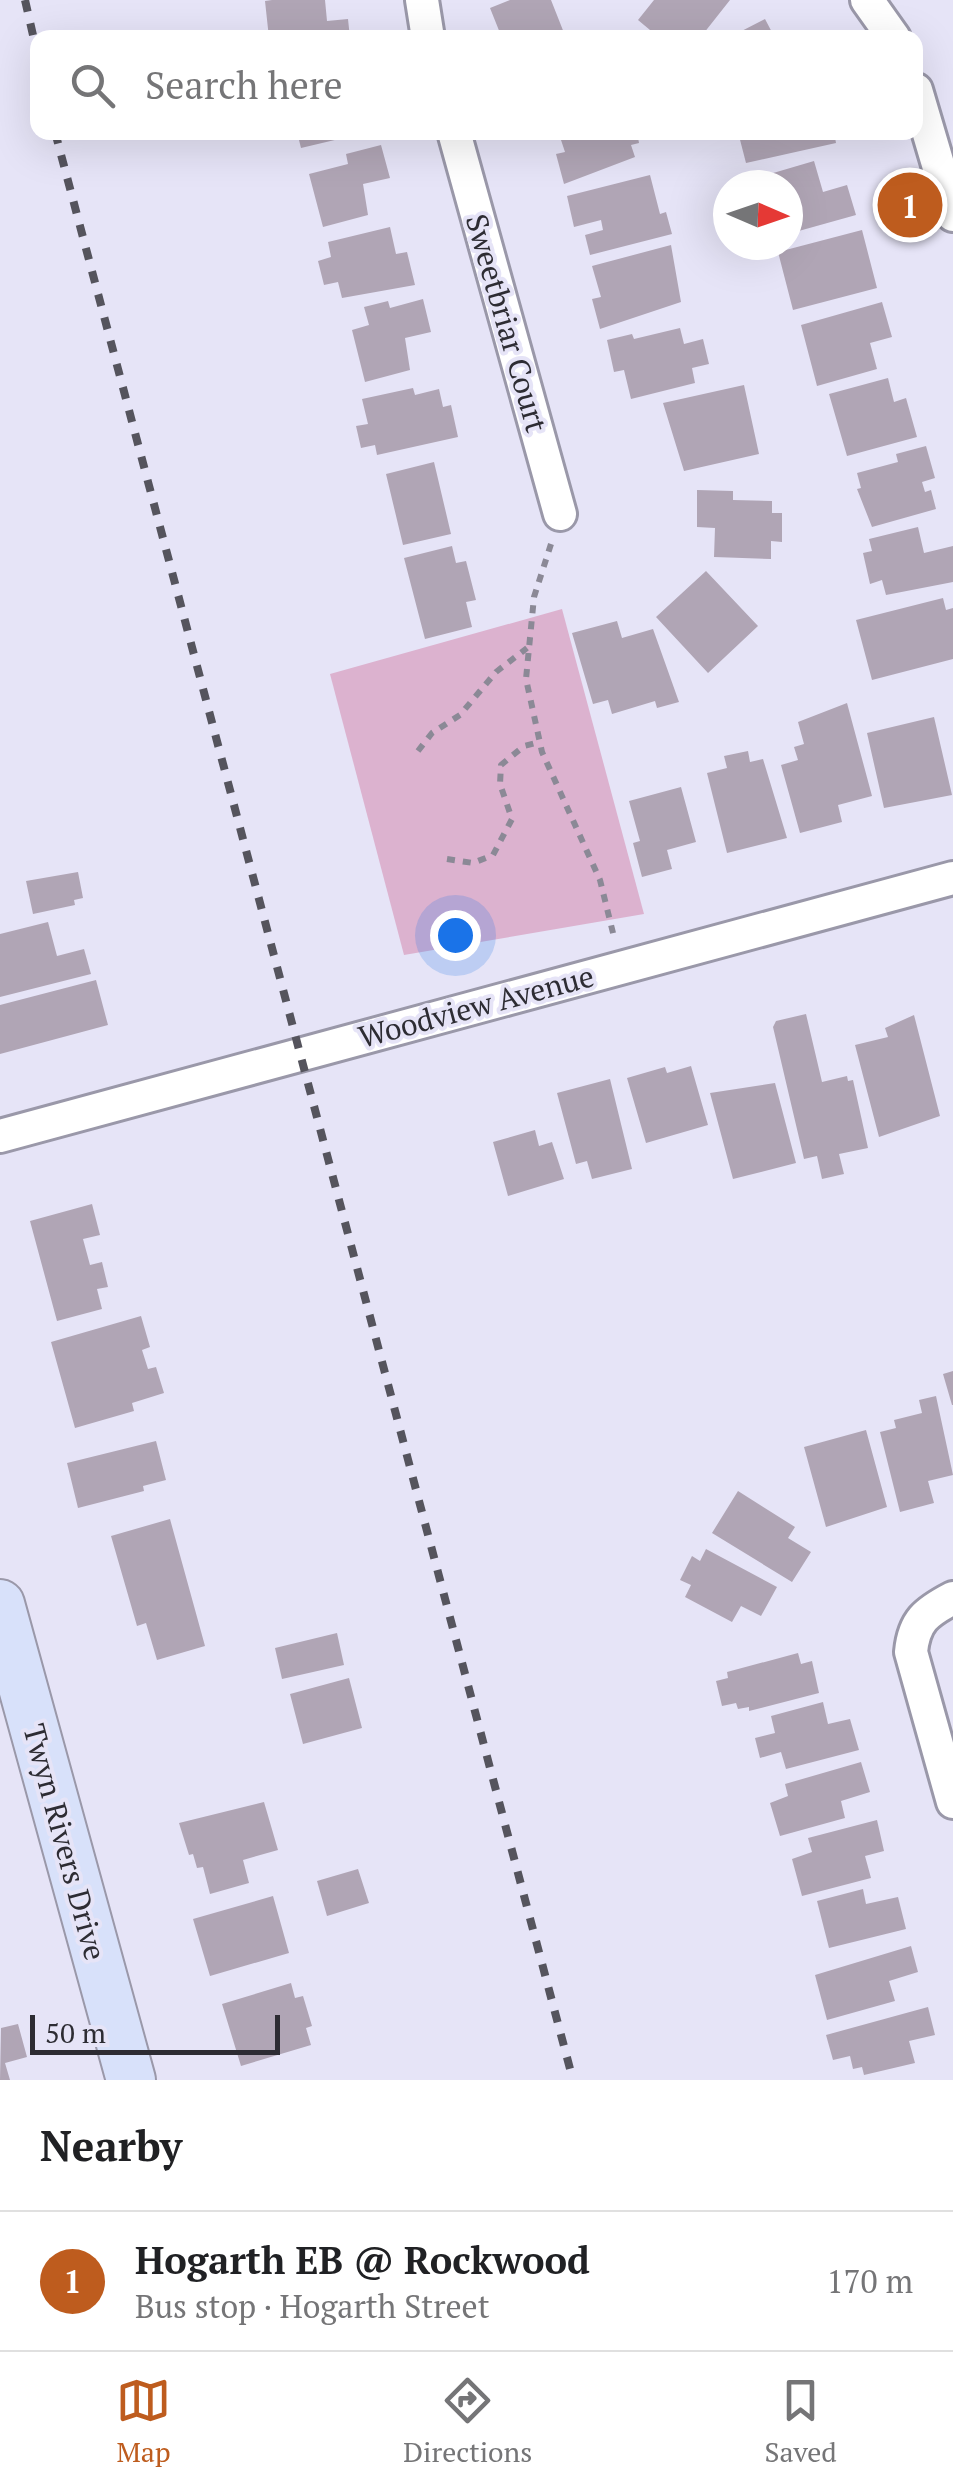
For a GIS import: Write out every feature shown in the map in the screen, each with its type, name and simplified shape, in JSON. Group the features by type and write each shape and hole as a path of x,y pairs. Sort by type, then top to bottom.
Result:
{"street":[{"path":"422,0 427,30"},
{"path":"867,0 888,30"},
{"path":"923,107 946,162 953,215"},
{"name":"Sweetbriar Court","path":"456,140 560,514"},
{"name":"Woodview Avenue","path":"0,1136 953,878"},
{"path":"953,1598 928,1610 913,1628 911,1652 953,1802"},
{"name":"Twyn Rivers Drive","path":"0,1604 131,2080"}],"path":[{"path":"560,514 534,597 526,679 540,742 600,880 622,967"},
{"path":"418,751 432,733 460,716 496,672 528,648"},
{"path":"448,859 473,862 493,855 505,840 512,819 500,784 501,765 524,746 540,742"}],"shaded area":[{"path":"562,609 644,914 404,955 330,674"}],"building":[{"path":"325,0 327,21 348,19 349,30 268,30 265,1"},
{"path":"510,0 551,0 563,30 499,30 490,8"},
{"path":"654,0 730,0 706,30 650,30 638,20"},
{"path":"765,19 771,30 744,30"},
{"path":"299,140 335,140 301,148"},
{"path":"561,140 639,143 631,145 635,157 564,184 556,154 565,152"},
{"path":"740,140 835,140 836,143 746,163"},
{"path":"381,145 390,178 363,184 368,215 323,227 309,174 348,164 346,154"},
{"path":"814,161 823,192 847,185 856,215 803,230 803,170 783,170"},
{"path":"650,175 660,214 666,212 672,234 590,255 585,235 603,230 601,220 574,227 567,196"},
{"path":"390,227 396,254 407,252 415,285 342,298 338,282 324,285 318,261 331,257 328,242"},
{"path":"862,230 877,288 793,310 780,260 803,260 803,245"},
{"path":"671,245 681,302 600,329 592,299 601,297 592,266"},
{"path":"423,299 431,332 405,338 410,370 365,382 352,330 369,325 364,307 388,301 390,308"},
{"path":"882,302 892,337 870,343 877,369 817,386 801,325"},
{"path":"680,328 684,344 703,339 709,364 692,368 695,383 631,399 624,370 614,372 607,340 632,334 634,339"},
{"path":"888,378 894,402 906,398 917,437 847,456 829,394"},
{"path":"744,385 759,454 684,471 663,403"},
{"path":"413,388 415,395 439,389 443,407 451,405 458,437 377,455 375,445 361,448 356,426 368,424 362,399"},
{"path":"926,446 935,478 922,482 925,492 931,490 936,509 872,527 857,489 861,488 857,473 898,462 896,454"},
{"path":"434,462 451,534 403,545 386,474"},
{"path":"697,490 733,491 733,500 772,501 772,513 782,513 782,542 771,541 771,559 714,557 715,528 697,527"},
{"path":"918,527 924,553 953,546 953,582 886,595 882,580 870,584 863,553 872,551 869,539"},
{"path":"452,546 456,563 466,561 476,600 466,602 472,627 425,639 404,558"},
{"path":"706,571 758,626 708,673 656,617"},
{"path":"943,598 946,610 953,608 953,659 872,680 856,620"},
{"path":"617,621 622,638 653,629 679,702 657,708 655,701 612,714 608,700 593,704 572,633"},
{"path":"847,703 872,796 838,805 842,822 800,833 781,765 798,760 794,747 804,744 798,722"},
{"path":"934,717 952,795 884,808 867,733"},
{"path":"748,751 750,762 763,759 787,838 727,853 707,773 727,768 724,756"},
{"path":"681,787 696,842 667,850 672,869 642,877 633,843 640,841 629,801"},
{"path":"78,872 83,898 74,900 75,905 33,914 26,881"},
{"path":"48,922 57,956 84,949 91,974 0,997 0,934"},
{"path":"96,980 108,1025 0,1054 0,1005"},
{"path":"806,1014 822,1082 847,1076 848,1081 853,1080 868,1148 839,1154 844,1174 822,1179 817,1156 804,1159 773,1027 776,1021"},
{"path":"914,1015 940,1116 879,1137 855,1045 888,1037 885,1028"},
{"path":"691,1066 708,1125 646,1143 627,1078 665,1067 667,1073"},
{"path":"610,1079 632,1169 592,1179 587,1161 576,1164 557,1093"},
{"path":"775,1083 796,1163 733,1179 710,1093"},
{"path":"535,1130 539,1146 552,1142 564,1179 508,1196 493,1142"},
{"path":"92,1204 100,1235 83,1239 90,1265 102,1262 108,1287 97,1289 102,1309 57,1321 30,1221"},
{"path":"141,1316 150,1347 142,1350 148,1369 156,1367 164,1393 132,1403 134,1411 75,1428 51,1342"},
{"path":"953,1371 953,1405 952,1405 943,1374"},
{"path":"936,1396 953,1475 928,1481 934,1503 900,1512 880,1432 896,1428 894,1420 922,1413 919,1400"},
{"path":"866,1430 887,1507 826,1527 804,1447"},
{"path":"156,1441 166,1480 143,1486 144,1491 78,1508 67,1463"},
{"path":"738,1491 795,1527 788,1538 811,1552 792,1582 712,1533"},
{"path":"170,1519 205,1646 157,1660 146,1623 137,1626 111,1536"},
{"path":"706,1549 777,1587 761,1616 741,1606 732,1622 685,1597 691,1585 680,1580 692,1556 700,1561"},
{"path":"337,1633 344,1665 282,1679 275,1648"},
{"path":"798,1653 801,1664 812,1661 819,1693 749,1711 749,1707 738,1709 736,1703 722,1706 716,1681 728,1678 727,1672"},
{"path":"349,1678 362,1728 303,1744 290,1694"},
{"path":"823,1702 828,1724 850,1719 859,1750 786,1769 781,1752 760,1758 755,1738 775,1733 771,1716"},
{"path":"861,1762 870,1792 841,1801 845,1818 780,1836 770,1803 788,1796 785,1784"},
{"path":"264,1802 278,1850 243,1860 249,1883 210,1894 203,1867 197,1868 193,1854 189,1855 179,1823"},
{"path":"877,1820 884,1851 865,1856 871,1878 802,1896 792,1859 812,1852 808,1838"},
{"path":"358,1869 369,1903 327,1916 317,1881"},
{"path":"863,1889 866,1904 898,1897 906,1929 829,1948 817,1901"},
{"path":"273,1896 289,1953 210,1976 193,1919"},
{"path":"911,1946 918,1972 889,1981 895,2001 827,2020 815,1975"},
{"path":"291,1983 295,1998 303,1996 312,2026 306,2028 311,2045 241,2066 222,2004"},
{"path":"928,2007 935,2035 909,2041 915,2063 864,2075 862,2067 853,2069 850,2056 833,2060 826,2035"},
{"path":"18,2024 27,2057 5,2063 10,2080 0,2080 1,2028"}],"railway":[{"path":"25,0 32,30"},
{"path":"57,140 573,2080"}],"place":[{"name":"Hogarth EB @ Rockwood","path":"910,205"}]}
